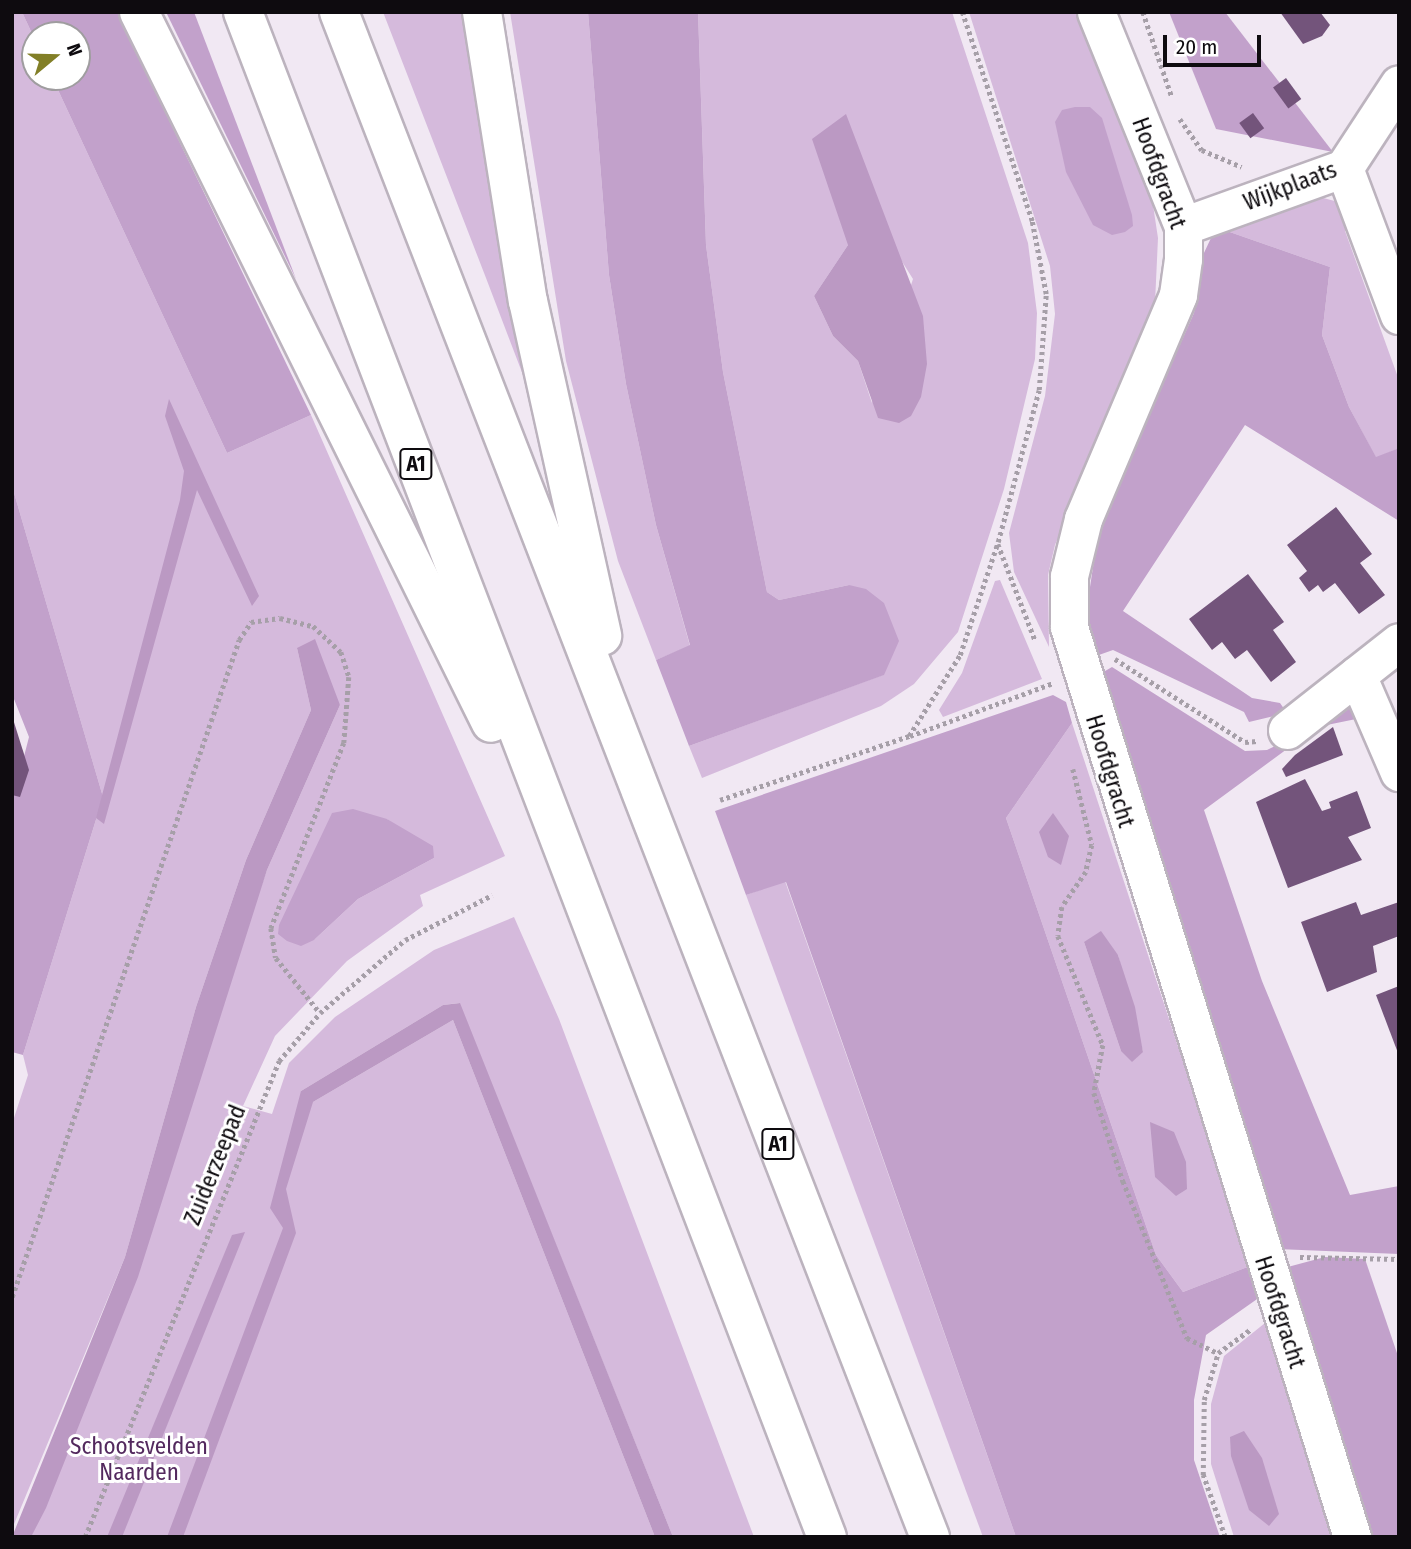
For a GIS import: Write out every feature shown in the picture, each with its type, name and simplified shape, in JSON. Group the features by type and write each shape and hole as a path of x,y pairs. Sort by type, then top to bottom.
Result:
{"highway":[{"name":"A1","path":"139,12 588,916"},
{"name":"A1","path":"243,12 827,1537"},
{"name":"A1","path":"339,12 930,1537"},
{"name":"A1","path":"482,12 528,302 626,751"}],"street":[{"name":"Hoofdgracht","path":"1096,12 1183,226 1178,295 1073,548 1059,681 1264,1262 1353,1537"},
{"name":"Wijkplaats","path":"1183,226 1344,168 1399,84"},
{"path":"1344,168 1399,315"},
{"path":"1287,730 1399,642"},
{"path":"1357,676 1399,772"}],"path":[{"path":"909,736 960,655 998,542 1039,390 1046,294 1032,221 962,12"},
{"path":"1143,12 1174,103"},
{"path":"1178,116 1202,150 1250,168"},
{"path":"998,542 1040,649"},
{"path":"12,1297 239,640 251,622 280,618 313,626 341,652 349,677 344,743 271,928 276,958 320,1013"},
{"path":"720,800 909,736 1059,681 1113,658 1245,742 1269,740 1287,730"},
{"path":"1072,764 1092,845 1086,872 1062,907 1058,936 1103,1045 1094,1093 1123,1181 1187,1338 1218,1353"},
{"name":"Zuiderzeepad","path":"85,1537 279,1061 320,1013 405,940 492,895"},
{"path":"1264,1262 1324,1254 1399,1259"},
{"path":"1225,1537 1203,1475 1203,1400 1218,1353 1279,1312"}],"green space":[{"name":"Schootsvelden Naarden","path":"12,12 22,12 26,21 21,21 21,91 59,91 227,453 311,415 505,856 420,895 423,906 347,961 275,1036 243,1106 272,1114 289,1063 335,1017 434,950 514,917 559,1019 754,1537 673,1537 459,1003 443,1005 301,1091 313,1102 453,1020 655,1537 31,1537 267,870 340,705 297,648 311,710 246,860 196,1007 125,1257 12,1529 12,1124 28,1075 23,1055 103,797 12,486","holes":["387,819 434,858 358,899 314,940"]},
{"path":"383,12 469,12 523,375 486,278"},
{"path":"510,12 588,12 609,275 626,384 656,525 690,646 656,660 618,561 566,361"},
{"path":"698,12 952,12 1028,243 1037,313 1035,359 1004,489 958,632 914,684 881,706 702,778 689,746 883,675 849,585 779,600 767,592 723,372 706,245","holes":["848,245 901,260 913,279 872,403 858,361 833,336 814,296"]},
{"path":"969,12 1082,12 1151,192 1158,238 1155,303 1055,545 1048,575 1049,647 1014,572 1009,533 1045,396 1055,314 1050,266"},
{"path":"1316,196 1342,203 1356,227 1345,231 1399,380 1399,448 1376,458 1349,407 1322,335 1330,267 1224,230"},
{"path":"1000,580 1042,679 943,717 939,710 962,673 995,581"},
{"path":"1072,723 1250,1266 1183,1292 1156,1255 1006,818","holes":["1084,942 1118,955 1143,1052 1121,1051"]},
{"path":"785,881 1016,1537 983,1537 746,895"},
{"path":"1265,1323 1336,1537 1234,1537 1211,1464 1211,1404 1224,1356"}],"shaded area":[{"path":"22,12 117,12 311,415 227,453 59,91 91,91 91,21 26,21"},
{"path":"166,12 194,12 296,279"},
{"path":"588,12 698,12 706,245 723,372 767,592 779,600 849,585 866,589 884,603 899,641 884,675 689,746 656,660 690,645 656,525 626,384 609,275"},
{"path":"1169,12 1225,12 1333,152 1216,129"},
{"path":"1090,107 1102,118 1132,215 1133,226 1125,232 1112,235 1093,225 1066,172 1055,122 1062,110"},
{"path":"846,114 923,316 927,364 921,397 911,416 899,423 878,418 858,361 833,336 814,296 848,245 812,139"},
{"path":"1224,230 1330,267 1322,335 1349,407 1376,457 1399,448 1399,521 1245,425 1123,611 1252,698 1280,703 1287,713 1249,722 1244,712 1113,650 1096,656 1087,607 1099,527 1194,313 1203,255 1211,238"},
{"path":"169,399 259,596 252,606 197,490 104,824 96,818 180,500 184,471 165,416"},
{"path":"12,486 103,797 23,1055 12,1052 12,803 29,737 12,694"},
{"path":"315,639 340,705 267,870 138,1277 46,1508 31,1537 12,1537 125,1257 196,1007 246,860 311,710 297,648"},
{"path":"1112,667 1245,751 1267,750 1294,737 1350,697 1361,718 1317,727 1204,810 1262,981 1350,1195 1399,1186 1399,1254 1277,1249 1100,674"},
{"path":"1053,695 1066,702 1072,723 1006,818 1156,1255 1183,1292 1250,1266 1260,1297 1206,1335 1194,1400 1194,1460 1220,1537 1016,1537 786,882 746,895 715,811"},
{"path":"353,809 387,819 433,846 434,858 358,899 314,940 301,946 287,941 278,934 279,925 332,813"},
{"path":"1053,813 1069,836 1061,865 1048,857 1039,832"},
{"path":"1101,931 1118,955 1135,1007 1143,1052 1132,1062 1121,1051 1084,942"},
{"path":"460,1003 673,1537 655,1537 453,1020 313,1102 286,1189 296,1233 183,1537 167,1537 283,1228 270,1208 301,1091 443,1005"},
{"path":"1150,1122 1174,1132 1186,1162 1187,1189 1176,1196 1155,1177"},
{"path":"245,1232 122,1537 107,1537 232,1235"},
{"path":"1325,1257 1365,1259 1399,1359 1399,1537 1372,1537 1284,1268"},
{"path":"1244,1431 1262,1458 1279,1514 1269,1526 1249,1510 1231,1456 1230,1437"}],"building":[{"path":"1280,12 1320,12 1330,25 1322,36 1303,44"},
{"path":"1286,78 1301,99 1288,108 1273,87"},
{"path":"1253,113 1264,128 1250,138 1239,123"},
{"path":"1336,507 1372,554 1360,563 1385,595 1359,614 1335,583 1323,592 1318,585 1309,592 1299,578 1307,571 1287,545"},
{"path":"1248,574 1284,622 1273,630 1296,662 1271,682 1247,650 1235,659 1222,642 1212,650 1189,619"},
{"path":"13,719 29,770 20,797 12,795"},
{"path":"1333,727 1343,755 1286,777 1282,769 1295,755"},
{"path":"1305,779 1322,811 1331,808 1329,802 1357,791 1371,828 1348,837 1362,860 1288,888 1256,802"},
{"path":"1356,902 1361,915 1399,902 1399,936 1373,946 1377,972 1327,992 1301,922"},
{"path":"1399,986 1399,1052 1398,1053 1376,995"}]}
